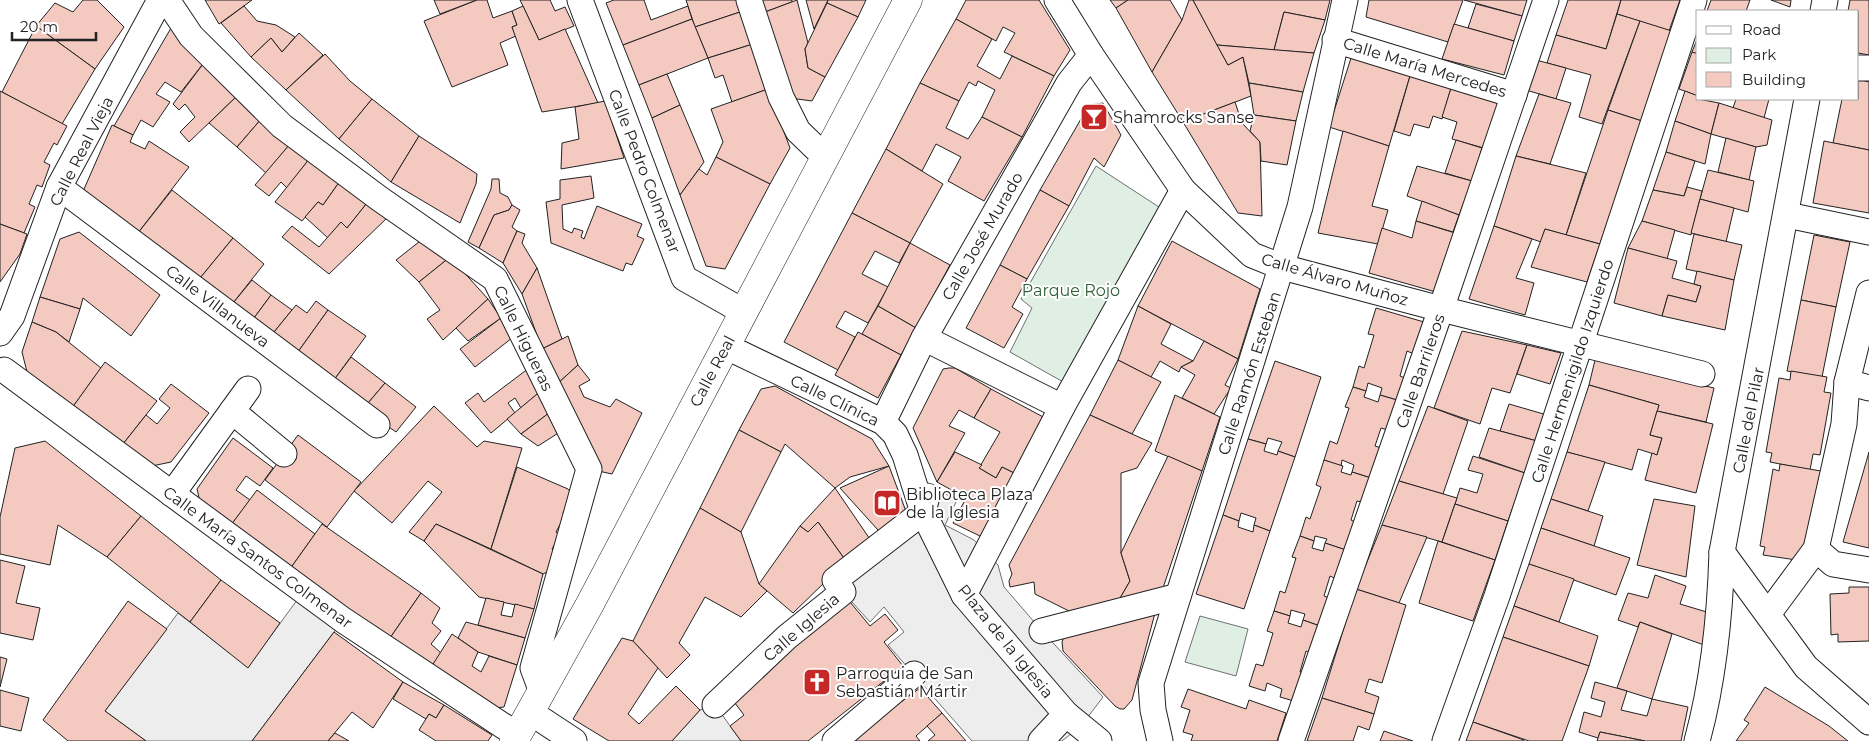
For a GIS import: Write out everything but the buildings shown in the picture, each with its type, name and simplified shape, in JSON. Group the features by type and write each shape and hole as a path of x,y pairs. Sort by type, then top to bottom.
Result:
{"street":[{"name":"Calle Real Vieja","path":"0,333 12,316 59,187 160,0"},
{"name":"Calle Higueras","path":"167,0 191,36 282,126 380,199 495,279 589,469 533,668 526,720"},
{"name":"Calle Pedro Colmenar","path":"580,0 684,278 744,312"},
{"path":"749,0 781,97 798,131 825,157"},
{"name":"Calle Real","path":"526,720 908,0"},
{"name":"Calle Álvaro Muñoz","path":"1057,0 1091,55 1183,190 1252,255 1282,267 1702,374"},
{"name":"Calle Ramón Esteban","path":"1160,741 1153,710 1151,684 1300,208 1345,0"},
{"name":"Calle Barrileros","path":"1291,741 1546,0"},
{"name":"Calle Hermenigildo Izquierdo","path":"1445,741 1497,596 1694,0"},
{"name":"Calle María Mercedes","path":"1335,40 1514,95"},
{"name":"Calle José Murado","path":"883,422 924,338 1070,83 1091,55"},
{"name":"Calle del Pilar","path":"1697,741 1704,714 1720,618 1722,552 1807,100"},
{"name":"Calle Villanueva","path":"59,187 378,425"},
{"path":"964,595 1062,407 1183,190"},
{"path":"1786,215 1869,232"},
{"path":"1768,614 1816,549 1844,424 1858,385 1869,293"},
{"path":"924,338 1062,407"},
{"name":"Calle Clínica","path":"726,346 883,422 895,434 905,455 923,512"},
{"name":"Calle María Santos Colmenar","path":"1,364 172,494 343,620 526,720 574,741"},
{"path":"172,494 248,389"},
{"path":"232,411 284,454"},
{"path":"923,512 930,486"},
{"name":"Plaza de la Iglesia","path":"923,512 964,595 1066,714 1099,741"},
{"name":"Calle Iglesia","path":"715,705 787,637 842,592 834,580 923,512"},
{"path":"1816,549 1833,564 1869,570"},
{"path":"1722,552 1806,667 1869,722"},
{"path":"1042,631 1178,596"},
{"path":"835,741 914,674"},
{"path":"1041,741 1066,714"}],"green space":[{"name":"Parque Rojo","path":"1096,166 1162,209 1065,383 1010,352 1032,308 1021,299"},
{"path":"1200,616 1248,629 1236,676 1185,662"}],"shaded area":[{"path":"930,486 957,500 945,525 974,540 998,565 1004,587 1103,697 1081,726 1062,741 972,741 888,645 904,632 884,607 870,622 843,592"},
{"path":"303,592 343,620 252,741 146,741 105,711 178,613 248,667"},
{"path":"715,705 741,741 672,741 700,710"}],"place":[{"name":"Shamrocks Sanse","path":"1094,117"},
{"name":"Biblioteca Plaza de la Iglesia","path":"887,503"},
{"name":"Parroquia de San Sebastián Mártir","path":"817,682"}]}
